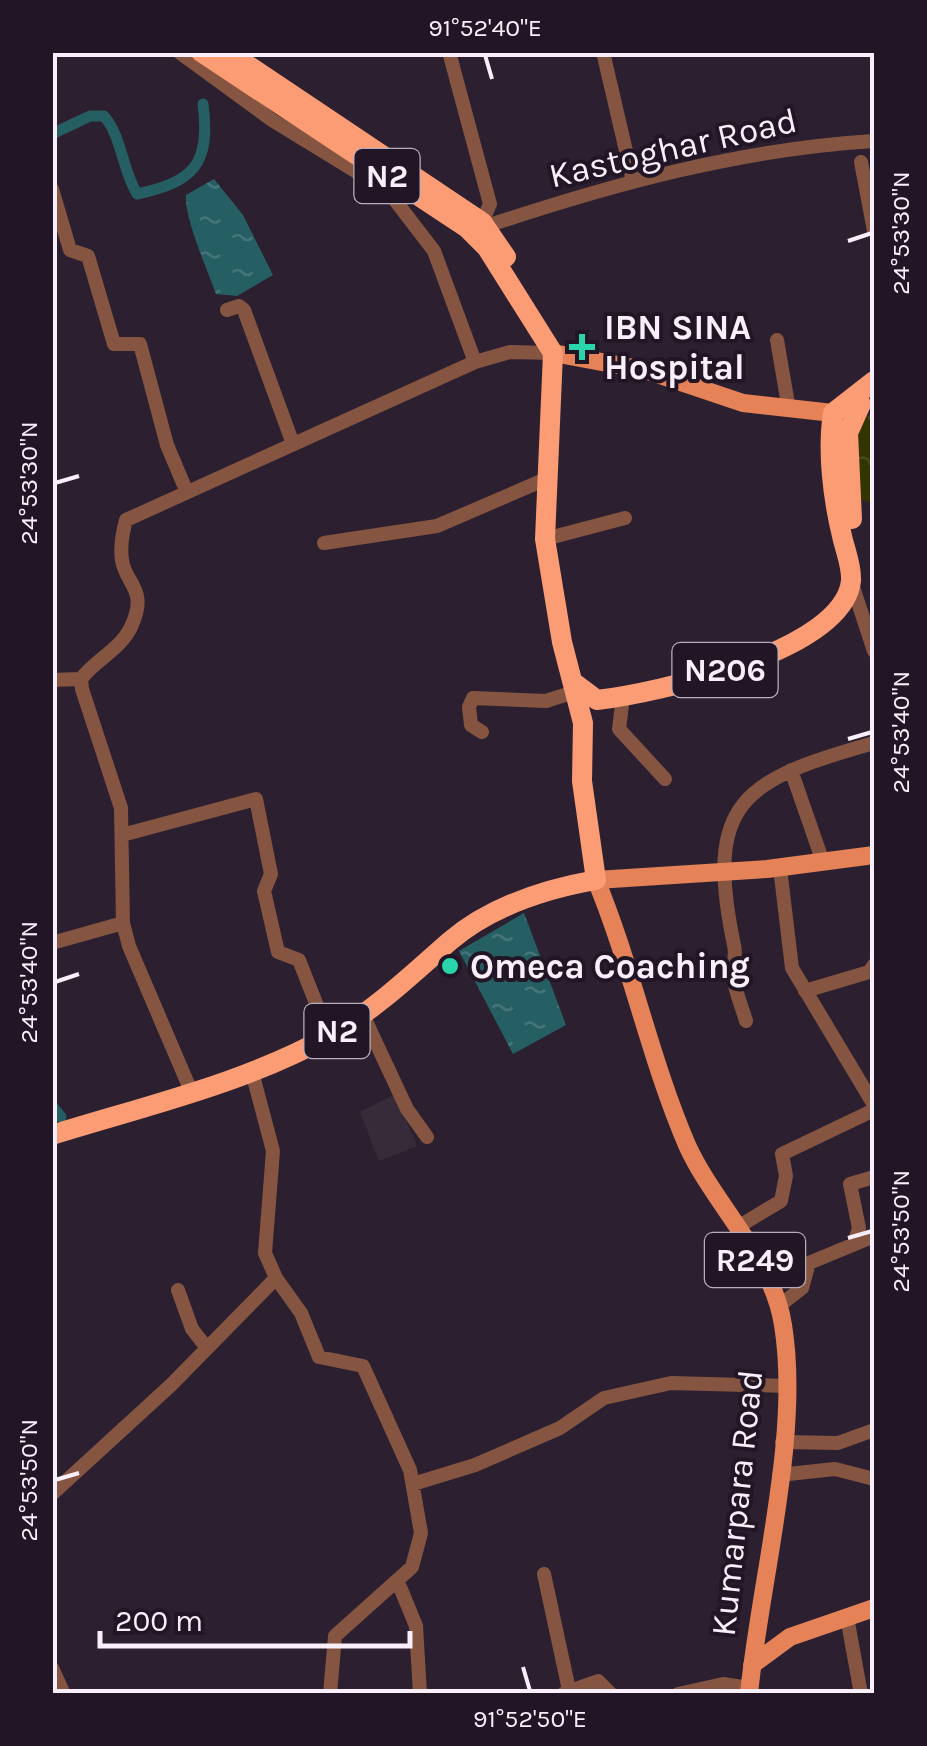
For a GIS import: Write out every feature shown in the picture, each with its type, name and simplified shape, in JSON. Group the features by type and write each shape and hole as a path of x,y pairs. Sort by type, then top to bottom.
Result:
{"highway":[{"name":"N2","path":"201,52 467,228 487,248 540,331"},
{"name":"N2","path":"228,52 484,224 552,353"},
{"path":"552,353 544,538 583,723 582,780 596,880"},
{"path":"851,582 841,534 836,428 874,381"},
{"path":"836,428 868,400"},
{"name":"N206","path":"597,700 660,690 744,664 805,636 826,623 842,605 851,582"},
{"path":"574,687 597,700 583,723"},
{"name":"N2","path":"52,1134 252,1072 329,1036 363,1014 486,917 558,887 596,880"}],"main road":[{"path":"552,353 645,370 743,402 810,412 836,428"},
{"path":"810,412 836,428"},
{"path":"596,880 780,868 874,855"},
{"name":"Kumarpara Road","path":"596,880 619,936 659,1076 690,1150 778,1306 787,1386 779,1476 749,1691"},
{"path":"752,1665 790,1638 874,1608"},
{"path":"759,1620 766,1634 790,1638"}],"street":[{"path":"179,52 272,120 388,191 434,251 474,362"},
{"path":"450,52 490,204 484,224"},
{"path":"604,52 634,181"},
{"name":"Kastoghar Road","path":"484,224 634,181 782,150 874,142"},
{"path":"861,162 874,230"},
{"path":"52,189 70,250 89,258 114,344 140,344 167,445 186,490"},
{"path":"227,310 240,306 244,310 294,444"},
{"path":"778,340 789,410"},
{"path":"52,680 82,679 110,654 132,625 138,589 122,559 126,520 474,362 510,352 552,353"},
{"path":"324,543 437,526 546,479"},
{"path":"544,538 625,518"},
{"path":"851,582 874,651"},
{"path":"82,679 122,808 123,923 191,1091"},
{"path":"482,732 471,725 468,707 473,698 546,701 574,687"},
{"path":"622,697 619,729 665,779"},
{"path":"746,1021 733,976 736,951 721,871 728,825 755,789 791,770 874,743"},
{"path":"791,770 823,862"},
{"path":"122,835 256,799 270,859 271,874 264,891 271,931 278,952 299,960 329,1036"},
{"path":"736,1228 781,1201 786,1176 782,1154 874,1110 792,968 780,868"},
{"path":"52,942 123,923"},
{"path":"805,991 869,972 874,966"},
{"path":"363,1014 407,1109 427,1137"},
{"path":"252,1072 272,1151 265,1254 276,1278 301,1313 319,1357 363,1366 412,1484 421,1534 412,1567 335,1636 330,1694"},
{"path":"854,1244 859,1228 850,1184 874,1177"},
{"path":"778,1306 802,1288 809,1262 874,1236"},
{"path":"52,1494 276,1278"},
{"path":"178,1290 192,1329 207,1348"},
{"path":"412,1484 475,1465 560,1428 604,1398 671,1384 787,1386"},
{"path":"782,1442 838,1443 874,1430"},
{"path":"779,1476 824,1468 874,1478"},
{"path":"544,1574 566,1692 598,1681 611,1694"},
{"path":"398,1582 416,1626 420,1694"},
{"path":"847,1617 861,1694"},
{"path":"52,1668 64,1694"},
{"path":"678,1694 723,1684 749,1691"}],"shaded area":[{"path":"395,1094 417,1146 379,1161 360,1112"}],"green space":[{"path":"874,412 874,503 857,499 857,424"}],"water":[{"path":"214,179 243,215 273,275 237,296 216,294 186,205 186,195"},
{"path":"524,913 566,1025 513,1054 459,951"}],"waterway":[{"path":"52,134 90,116 104,116 115,134 137,194 172,183 194,167 204,142 203,104"},
{"path":"52,1106 61,1117"}],"place":[{"name":"IBN SINA Hospital","path":"582,347"},
{"name":"Omeca Coaching","path":"450,966"}]}
